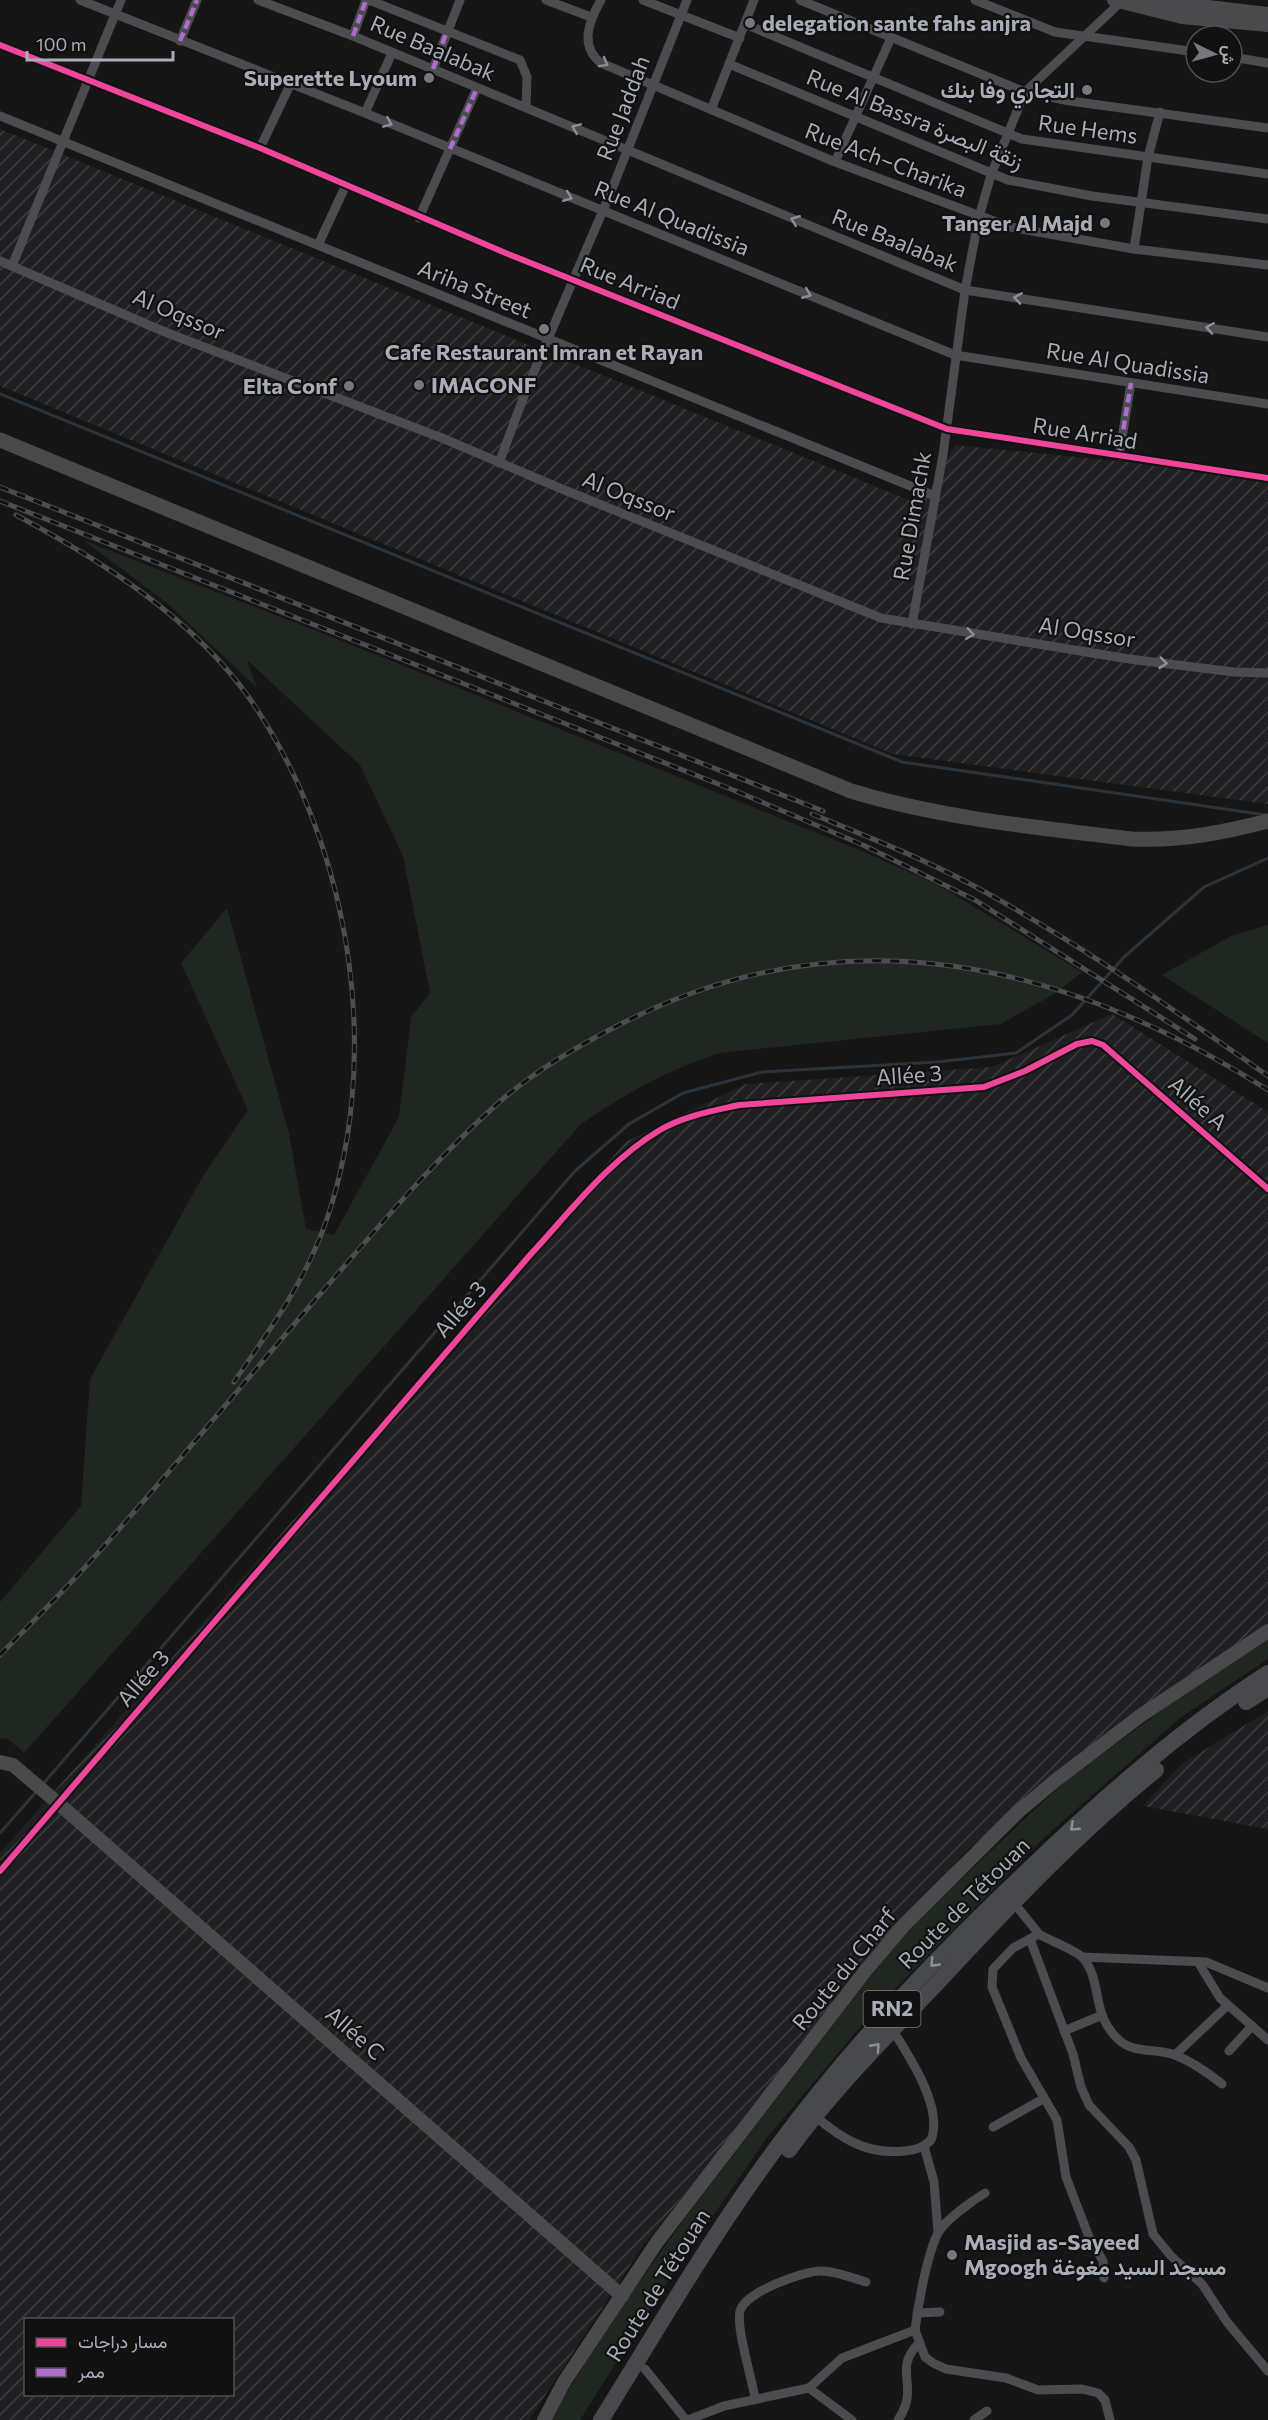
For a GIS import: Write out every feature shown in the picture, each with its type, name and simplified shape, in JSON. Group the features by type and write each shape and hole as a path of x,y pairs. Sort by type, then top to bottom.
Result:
{"highway":[{"name":"Route de Tétouan","path":"601,2420 705,2251 757,2175 817,2094 908,1989 1009,1888 1106,1797 1268,1673"},
{"name":"Route de Tétouan","path":"613,2420 740,2219 815,2116 892,2029 1014,1903 1143,1780 1205,1732 1268,1688"}],"main road":[{"path":"0,440 851,791 943,813 1096,834 1163,840 1210,836 1268,821"}],"street":[{"name":"Rue Al Quadissia","path":"80,0 365,113 956,355 1268,404"},
{"path":"12,266 121,0"},
{"path":"180,41 196,0"},
{"name":"Rue Baalabak","path":"258,0 353,36 965,290 1268,337"},
{"path":"353,36 368,0"},
{"name":"Rue Baalabak","path":"368,0 520,60 526,77 526,107"},
{"path":"433,69 460,0"},
{"path":"546,0 591,17 601,0"},
{"path":"643,0 740,38"},
{"name":"Rue Jaddah","path":"499,463 687,0"},
{"path":"711,110 754,0"},
{"path":"800,0 1025,92 1070,101 1268,128"},
{"path":"975,0 1055,32 1184,50"},
{"path":"1149,0 1213,4 1268,14"},
{"path":"1120,1 1182,16 1268,25"},
{"name":"Rue Dimachk","path":"912,624 947,429 965,290 979,217 991,175 1025,92 1120,1"},
{"name":"Rue Ach–Charika","path":"591,17 587,42 593,56 601,63 835,162 979,217 1010,227 1134,249 1268,265"},
{"name":"Rue Hems","path":"745,24 1007,134 1042,143 1268,174"},
{"path":"835,162 891,38"},
{"name":"Rue Arriad","path":"0,45 260,148 419,218 947,429 1268,478"},
{"path":"365,113 392,53"},
{"path":"1244,59 1268,63"},
{"name":"Rue Al Bassra زنقة البصرة","path":"729,64 991,175 1049,188 1268,219"},
{"path":"260,148 290,85"},
{"path":"419,218 477,88"},
{"path":"1134,249 1148,157 1160,112"},
{"name":"Ariha Street","path":"0,116 935,496"},
{"path":"318,245 346,186"},
{"name":"Al Oqssor","path":"0,261 165,332 394,418 854,609 892,622 1129,659 1268,674"},
{"path":"1119,456 1131,383"},
{"name":"Allée 3","path":"0,1871 56,1801 530,1255 599,1180 659,1130 711,1111 739,1105 984,1087 1025,1071 1077,1044 1092,1041 1103,1045"},
{"name":"Allée A","path":"1103,1045 1268,1189"},
{"name":"Route du Charf","path":"544,2420 564,2382 657,2242 866,1971 930,1899 1019,1811 1094,1749 1268,1631"},
{"name":"Allée C","path":"7,1763 56,1801 622,2296"},
{"path":"1014,1903 1039,1934 1082,1957 1198,1962 1229,1970 1268,1988"},
{"path":"1039,1934 1013,1948 993,1969 992,1982 997,2004 1021,2058 1057,2120 1066,2177 1089,2237 1103,2261 1104,2278"},
{"path":"1030,1939 1089,2105 1129,2147 1136,2160 1153,2234 1171,2256 1202,2283 1227,2322 1268,2371"},
{"path":"1082,1957 1090,1970 1100,2016 1126,2046 1175,2055 1194,2063 1222,2084"},
{"path":"1198,1962 1220,1998 1268,2040"},
{"path":"1175,2055 1228,2005"},
{"path":"1064,2031 1100,2016"},
{"path":"1229,2051 1252,2026"},
{"path":"815,2116 834,2132 860,2147 891,2152 924,2146 931,2140 934,2129 925,2087 892,2029"},
{"path":"993,2127 1043,2099"},
{"path":"924,2146 934,2182 939,2232 917,2313 915,2330 918,2344 925,2357 946,2369 1006,2378 1038,2390 1083,2389 1098,2393 1106,2400 1110,2420"},
{"path":"939,2232 959,2211 985,2193"},
{"path":"755,2398 740,2327 740,2314 744,2304 753,2296 780,2282 813,2271 826,2271 866,2282"},
{"path":"917,2313 940,2312"},
{"path":"645,2369 687,2420 709,2410 755,2398 809,2388 842,2358 915,2330"},
{"path":"898,2420 908,2402 906,2362 918,2344"},
{"path":"809,2388 852,2420"},
{"path":"974,2420 987,2411"}],"shaded area":[{"path":"0,129 921,505 955,445 1268,476 1268,804 893,754 0,386"},
{"path":"83,540 337,639 857,849 938,885 1082,972 1057,992 1001,1024 719,1053 681,1067 647,1084 580,1125 24,1753 8,1739 0,1738 0,1602 81,1506 90,1379 203,1176 248,1110 181,963 227,908 289,1134 306,1229 334,1235 399,1117 411,1017 430,993 403,856 360,765 247,660 257,688 167,603"},
{"path":"1268,925 1268,1043 1162,975 1231,936"},
{"path":"1112,1014 1268,1112 1268,1644 1099,1738 963,1854 644,2244 529,2420 0,2420 0,1853 627,1141 746,1084 992,1067"},
{"path":"1268,1638 1268,1659 1180,1718 1046,1836 876,2008 766,2139 662,2290 580,2420 550,2420 611,2321 685,2218 902,1935 1063,1783 1163,1709"},
{"path":"1268,1711 1268,1829 1143,1806 1180,1765"}],"waterway":[{"path":"0,394 902,762 1266,815"},
{"path":"42,1785 575,1171 629,1124 683,1093 762,1072 937,1062 1016,1053 1072,1015 1124,957 1204,887 1268,858"},
{"path":"0,1833 36,1792"}],"railway":[{"path":"0,487 823,811"},
{"path":"0,501 731,789 863,845 975,900 1195,1039"},
{"path":"16,515 81,552 144,594 174,617 227,670 250,699 285,758 314,822 335,890 348,960 354,1030 352,1101 341,1170 313,1255 282,1311 234,1382"},
{"path":"812,814 934,866 1012,907 1124,976 1268,1076"},
{"path":"0,1655 117,1532 360,1248 454,1145 504,1098 531,1077 573,1050 617,1026 701,990 785,968 868,961 950,966 1031,982 1111,1009 1190,1045 1268,1090"}],"marked path":[{"path":"180,41 197,0"},
{"path":"353,36 366,0"},
{"path":"433,69 447,31"},
{"path":"450,149 477,88"},
{"path":"1119,456 1131,383"}],"cycle path":[{"path":"0,45 260,148 508,254 947,429 1268,478"},
{"path":"0,1871 575,1204 624,1156 641,1142 669,1125 739,1105 984,1087 1025,1071 1077,1044 1092,1041 1103,1045 1268,1189"}],"place":[{"name":"delegation sante fahs anjra","path":"750,23"},
{"name":"Superette Lyoum","path":"429,78"},
{"name":"التجاري وفا بنك","path":"1087,90"},
{"name":"Tanger Al Majd","path":"1105,223"},
{"name":"Cafe Restaurant Imran et Rayan","path":"544,329"},
{"name":"IMACONF","path":"419,385"},
{"name":"Elta Conf","path":"349,386"},
{"name":"Masjid as-Sayeed Mgoogh مسجد السيد مغوغة","path":"952,2255"}]}
